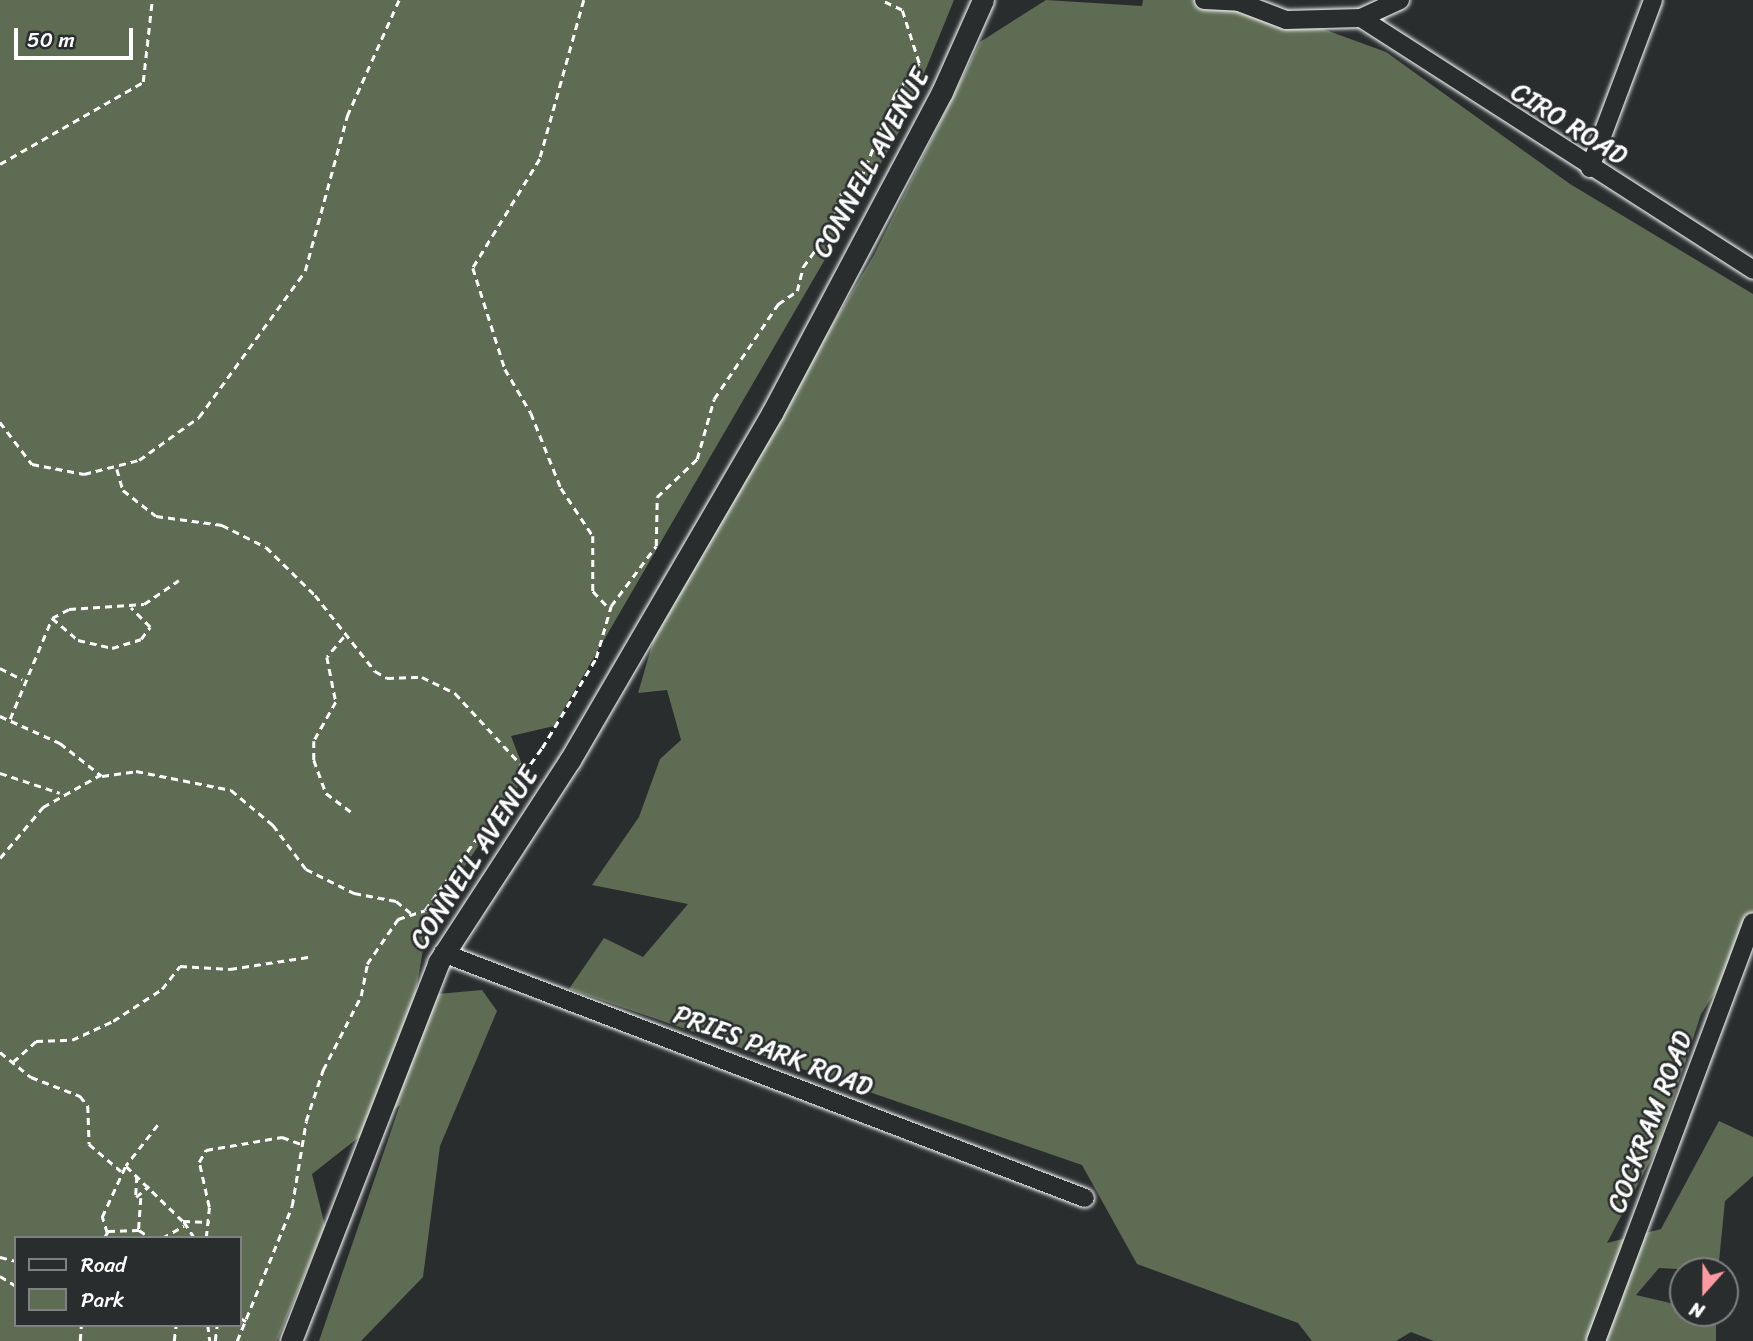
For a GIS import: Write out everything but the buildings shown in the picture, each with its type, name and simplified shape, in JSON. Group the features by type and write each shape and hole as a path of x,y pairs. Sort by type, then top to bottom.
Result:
{"street":[{"name":"CONNELL AVENUE","path":"291,1341 443,953 570,760 736,466 766,399 800,350 937,103 983,0"},
{"path":"1204,0 1239,1 1286,20 1361,18 1400,0"},
{"path":"1590,168 1653,0"},
{"name":"CIRO ROAD","path":"1361,18 1590,168 1753,270"},
{"name":"COCKRAM ROAD","path":"1596,1341 1753,922"},
{"name":"PRIES PARK ROAD","path":"443,953 1085,1198"}],"path":[{"path":"0,164 142,82 152,0"},
{"path":"0,422 32,464 71,473 117,468 162,447 199,417 305,271 347,116 399,0"},
{"path":"584,0 540,159 473,268 505,369 531,413 561,488 593,536 593,591 610,608"},
{"path":"237,1341 292,1206 302,1144 323,1070 361,996 367,964 398,919 425,910 526,770 596,658 610,608 656,546 657,497 697,459 714,399 778,304 797,291 803,267 832,227 840,195 861,178 895,94 919,63 902,10 881,0"},
{"path":"117,468 123,489 156,516 222,525 266,547 315,595 344,637 381,676 422,677 465,699 526,770"},
{"path":"10,720 23,679 52,618 76,608 131,608 179,580"},
{"path":"52,618 78,640 112,648 141,639 150,627 131,608"},
{"path":"344,637 327,657 336,702 314,741 314,760 326,793 354,814"},
{"path":"0,668 23,679"},
{"path":"0,716 60,743 100,775"},
{"path":"0,858 61,793 100,775 136,771 231,790 258,809 316,876 354,894 396,901 412,914"},
{"path":"0,773 61,793"},
{"path":"13,1062 36,1041 72,1040 113,1021 162,989 180,966 230,969 308,957"},
{"path":"0,1052 31,1077 80,1096 88,1106 89,1144 121,1171"},
{"path":"105,1236 107,1233 102,1217 121,1171 158,1125"},
{"path":"206,1236 210,1222 200,1178 205,1150 282,1138 302,1144"},
{"path":"126,1166 149,1185 183,1221 193,1236"},
{"path":"137,1176 133,1193 141,1198"},
{"path":"139,1230 141,1198 149,1185"},
{"path":"183,1221 210,1222"},
{"path":"166,1236 186,1226"},
{"path":"107,1233 139,1230 148,1236"},
{"path":"242,1319 246,1321"}],"green space":[{"path":"0,0 954,0 903,125 554,726 511,736 526,775 428,921 415,996 482,990 497,1011 440,1146 423,1277 361,1341 319,1341 400,1105 312,1174 325,1226 277,1341 0,1341"},
{"path":"1046,0 1142,6 1143,0 1242,0 1243,14 1323,29 1386,52 1570,184 1753,294 1753,935 1701,1014 1658,1146 1607,1243 1661,1229 1719,1121 1753,1137 1753,1176 1725,1201 1719,1257 1669,1257 1669,1269 1659,1268 1636,1295 1669,1303 1669,1327 1716,1327 1716,1341 1434,1341 1411,1332 1396,1341 1312,1341 1298,1323 1137,1264 1082,1165 569,989 604,938 643,957 688,904 592,885 639,817 660,759 681,740 667,690 638,693 662,611 874,255 980,42"}]}
